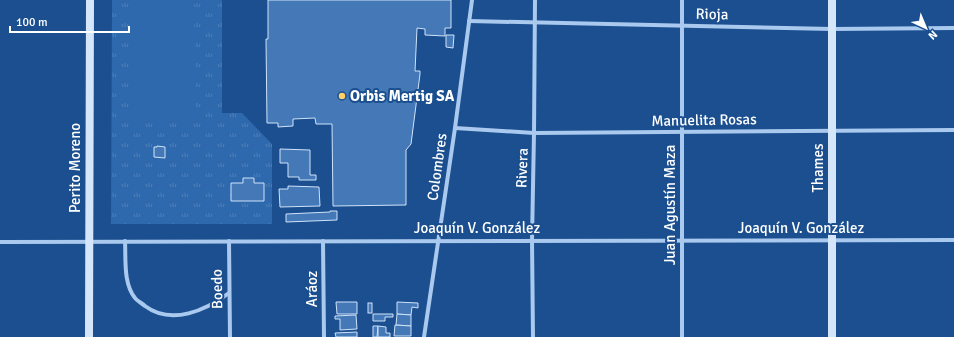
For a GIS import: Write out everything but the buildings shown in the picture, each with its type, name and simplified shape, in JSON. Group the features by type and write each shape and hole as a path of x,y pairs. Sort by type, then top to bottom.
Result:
{"street":[{"name":"Perito Moreno","path":"89,337 90,0"},
{"name":"Colombres","path":"424,337 455,128 472,0"},
{"name":"Rivera","path":"533,337 532,240 535,0"},
{"name":"Juan Agustín Maza","path":"682,0 682,337"},
{"name":"Thames","path":"832,0 832,337"},
{"name":"Rioja","path":"469,21 832,29 954,28"},
{"name":"Manuelita Rosas","path":"455,128 534,133 954,130"},
{"name":"Joaquín V. González","path":"0,242 954,240"},
{"path":"125,241 128,284 135,298 148,308 162,314 178,315 197,312 216,303 229,293"},
{"name":"Boedo","path":"229,241 230,337"},
{"name":"Aráoz","path":"324,241 324,337"}],"green space":[{"path":"112,0 222,0 222,113 242,113 272,144 272,224 111,224"},
{"path":"129,0 194,0 196,119 132,120"}],"place":[{"name":"Orbis Mertig SA","path":"342,96"}]}
